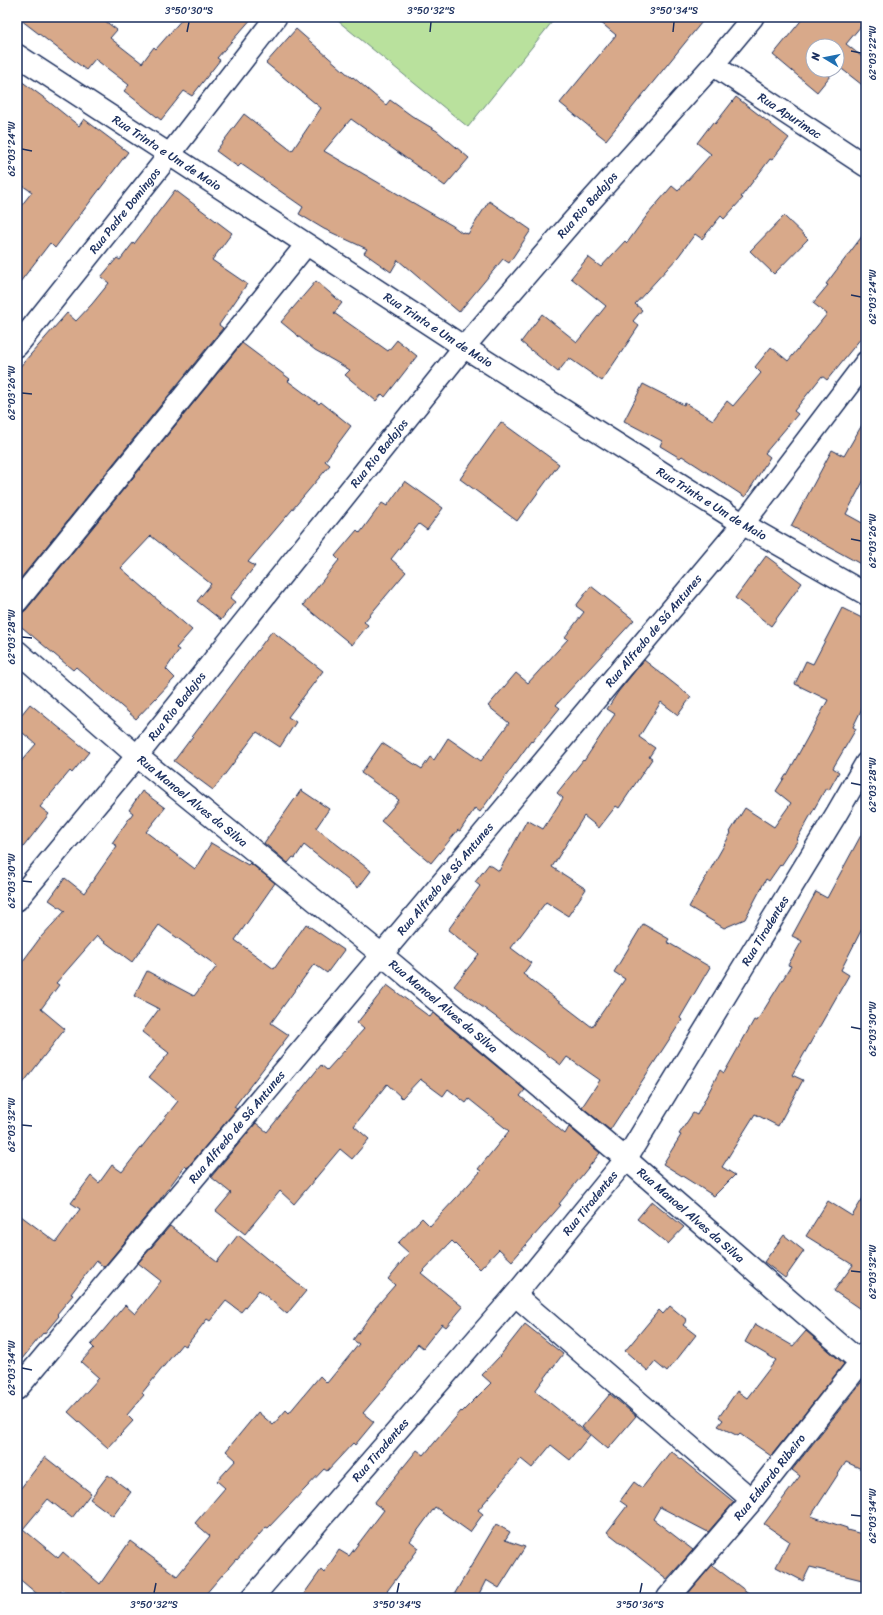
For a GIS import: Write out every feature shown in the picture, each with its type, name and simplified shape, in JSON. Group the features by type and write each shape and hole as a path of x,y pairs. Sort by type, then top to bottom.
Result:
{"street":[{"name":"Rua Padre Domingos","path":"17,346 170,154 276,17"},
{"name":"Rua Rio Badajos","path":"17,900 137,756 464,347 576,217 713,65 754,17"},
{"name":"Rua Trinta e Um de Maio","path":"17,55 464,347 743,524 866,594"},
{"name":"Rua Apurimac","path":"713,65 866,166"},
{"path":"17,602 306,245"},
{"name":"Rua Alfredo de Sá Antunes","path":"17,1389 743,524 866,362"},
{"name":"Rua Manoel Alves da Silva","path":"17,651 137,756 381,954 864,1361"},
{"name":"Rua Tiradentes","path":"252,1598 515,1295 626,1159 866,763"},
{"path":"515,1295 752,1500"},
{"name":"Rua Eduardo Ribeiro","path":"668,1598 752,1500 864,1361"}],"green space":[{"path":"333,17 556,17 468,127"}],"building":[{"path":"17,17 100,17 117,30 110,38 142,63 154,47 156,49 184,17 253,17 217,58 220,60 192,96 184,91 161,120 124,91 129,85 95,59 86,70"},
{"path":"594,17 706,17 606,140 560,103 616,35"},
{"path":"804,17 866,17 866,20 846,44 866,60 866,88 845,72 845,38 805,38 805,78 828,78 817,92 773,55"},
{"path":"296,29 352,78 353,77 386,105 390,100 412,116 437,131 469,158 445,186 351,119 324,151 453,226 462,233 468,234 489,201 531,230 509,263 503,259 459,312 398,260 391,272 364,253 367,249 324,229 299,214 303,207 241,164 238,167 216,151 244,114 292,151 321,108 266,63"},
{"path":"17,78 79,126 84,119 128,152 55,248 50,243 17,286 17,211 32,192 17,182"},
{"path":"736,97 789,138 772,160 770,159 741,197 743,198 724,219 721,216 702,239 695,234 678,257 635,304 642,310 633,321 639,326 602,381 569,358 558,372 521,342 542,314 577,342 606,306 571,278 588,257 601,267 625,241 627,243 648,214 672,186 678,191 711,154 697,143 713,122 715,124"},
{"path":"175,190 232,233 212,260 247,284 219,325 223,328 17,583 17,370 67,313 76,321 92,304 109,283 101,277 117,258 120,260 133,243 134,244"},
{"path":"784,216 808,239 774,274 750,251"},
{"path":"866,231 866,332 827,380 822,376 794,411 798,414 765,453 770,457 745,497 682,456 680,458 660,446 662,441 624,421 643,384 684,405 685,403 713,420 727,401 733,406 761,373 755,367 771,347 788,361 827,314 813,303 828,285 826,284"},
{"path":"316,281 342,303 334,313 388,351 397,340 417,356 385,397 382,394 376,401 345,375 350,370 315,350 281,322"},
{"path":"242,343 290,379 288,381 319,404 321,402 351,426 325,461 330,465 248,562 255,566 230,598 235,602 221,620 197,601 211,584 151,536 121,568 192,630 176,648 179,650 166,669 175,678 136,719 76,667 73,670 17,623 17,614 26,610"},
{"path":"866,418 866,476 846,514 866,525 866,567 791,526 832,450 844,456"},
{"path":"501,422 559,464 517,521 460,479"},
{"path":"405,481 443,508 427,530 419,524 391,559 406,572 364,622 368,625 352,645 303,605 339,560 335,556 357,530 360,533 382,503 387,506"},
{"path":"766,556 802,583 771,626 735,598"},
{"path":"591,586 634,620 556,705 560,708 532,742 531,741 480,812 475,808 460,831 458,830 431,863 381,821 399,800 361,773 382,743 422,769 430,757 434,760 448,738 481,761 509,723 488,706 516,673 528,683 568,639 565,637 584,612 576,606"},
{"path":"842,608 866,620 866,700 853,727 856,729 833,768 839,772 829,790 826,788 797,839 798,840 781,866 780,865 769,881 766,879 745,919 724,928 689,907 731,833 730,832 745,808 774,827 791,803 776,791 787,775 828,700 795,684 806,661 813,664"},
{"path":"272,631 323,671 288,717 296,722 280,747 257,732 213,790 174,761"},
{"path":"644,660 691,697 678,715 661,702 639,737 655,748 649,757 652,759 619,808 616,806 599,828 584,816 552,867 586,889 568,916 546,902 511,948 531,963 523,974 592,1027 625,979 614,972 643,924 669,939 667,942 710,967 680,1018 682,1020 610,1130 582,1107 600,1080 567,1057 561,1065 454,986 479,954 448,930 480,886 475,882 489,864 499,871 527,820 543,829 563,798 557,793 583,760 584,761 615,714 607,709 618,692"},
{"path":"30,704 89,752 72,773 70,771 40,807 49,814 17,855 17,766 36,744 17,728 17,720"},
{"path":"301,790 329,809 316,828 371,871 358,888 304,845 295,858 293,857 288,863 264,843"},
{"path":"142,791 165,808 146,832 195,869 211,843 248,865 250,863 275,883 235,940 274,969 306,924 344,950 327,973 314,964 271,1023 289,1035 234,1107 237,1109 187,1168 185,1166 158,1202 104,1267 96,1261 71,1294 73,1295 57,1314 59,1316 17,1365 17,1213 56,1242 80,1209 71,1203 91,1176 99,1183 112,1165 122,1172 178,1101 149,1077 169,1053 142,1032 159,1009 134,996 147,971 194,996 217,966 159,925 132,962 97,936 56,983 59,985 41,1009 65,1029 17,1091 17,969 40,938 65,911 49,900 65,878 84,893 117,846 112,843 133,813 129,810"},
{"path":"866,826 866,921 841,970 849,975 792,1075 803,1080 778,1126 755,1114 722,1167 735,1175 714,1196 663,1164 681,1135 679,1134 693,1113 697,1115 720,1070 724,1073 754,1020 757,1021 791,966 788,965 802,941 792,936 816,892 827,898"},
{"path":"387,985 430,1017 433,1013 525,1090 520,1096 565,1134 569,1127 600,1153 559,1204 561,1205 512,1261 499,1249 480,1269 452,1241 421,1273 463,1307 446,1327 442,1324 423,1348 418,1344 397,1373 363,1413 374,1422 355,1445 353,1443 327,1471 324,1469 268,1528 266,1527 204,1596 207,1598 78,1598 62,1590 56,1598 42,1598 17,1577 17,1493 45,1457 91,1493 72,1518 48,1499 23,1529 58,1558 63,1552 100,1584 130,1541 177,1576 210,1536 195,1523 225,1488 217,1481 236,1460 226,1451 258,1412 273,1425 286,1410 289,1413 320,1376 327,1383 359,1344 353,1340 375,1308 395,1285 388,1279 409,1253 398,1243 422,1218 430,1226 481,1171 478,1169 509,1131 469,1099 466,1103 448,1089 443,1096 420,1079 402,1098 387,1084 354,1126 369,1139 352,1159 340,1149 294,1204 280,1191 245,1234 216,1211 231,1193 211,1177 256,1123 267,1132 321,1065 327,1070 364,1029 357,1023"},
{"path":"866,1193 866,1313 834,1291 853,1265 806,1236 828,1201 852,1216"},
{"path":"652,1201 684,1227 668,1244 637,1219"},
{"path":"170,1226 217,1262 238,1235 306,1291 287,1314 259,1290 241,1312 226,1301 210,1321 207,1319 186,1346 182,1344 142,1393 144,1395 127,1415 133,1421 108,1448 68,1412 99,1378 81,1362 94,1348 91,1345 125,1305 135,1314 161,1281 138,1263"},
{"path":"784,1235 804,1251 785,1278 764,1262"},
{"path":"670,1306 687,1320 683,1325 696,1335 667,1372 655,1362 648,1371 625,1351 659,1310 663,1314"},
{"path":"525,1324 563,1354 535,1391 590,1435 570,1460 551,1445 532,1468 521,1459 478,1510 483,1514 470,1532 435,1507 410,1541 419,1548 382,1598 301,1598 321,1570 324,1573 339,1550 349,1556 384,1510 374,1503 417,1450 424,1455 461,1411 462,1412 491,1383 482,1375 499,1357"},
{"path":"755,1324 793,1346 806,1331 844,1364 771,1456 740,1434 738,1436 718,1426 723,1420 719,1417 737,1391 747,1398 776,1360 745,1342"},
{"path":"864,1379 866,1379 866,1471 846,1462 811,1516 847,1528 847,1530 866,1535 866,1581 810,1567 803,1581 776,1567 789,1541 764,1524 800,1476 792,1470"},
{"path":"610,1394 636,1416 608,1449 582,1427"},
{"path":"671,1451 734,1502 708,1532 660,1507 653,1519 693,1550 667,1579 607,1532 627,1506 620,1501 634,1482 642,1488"},
{"path":"108,1475 131,1492 113,1516 90,1499"},
{"path":"496,1524 510,1532 505,1540 525,1547 499,1588 486,1580 477,1598 452,1598"},
{"path":"712,1565 755,1598 691,1598 687,1595"}]}
